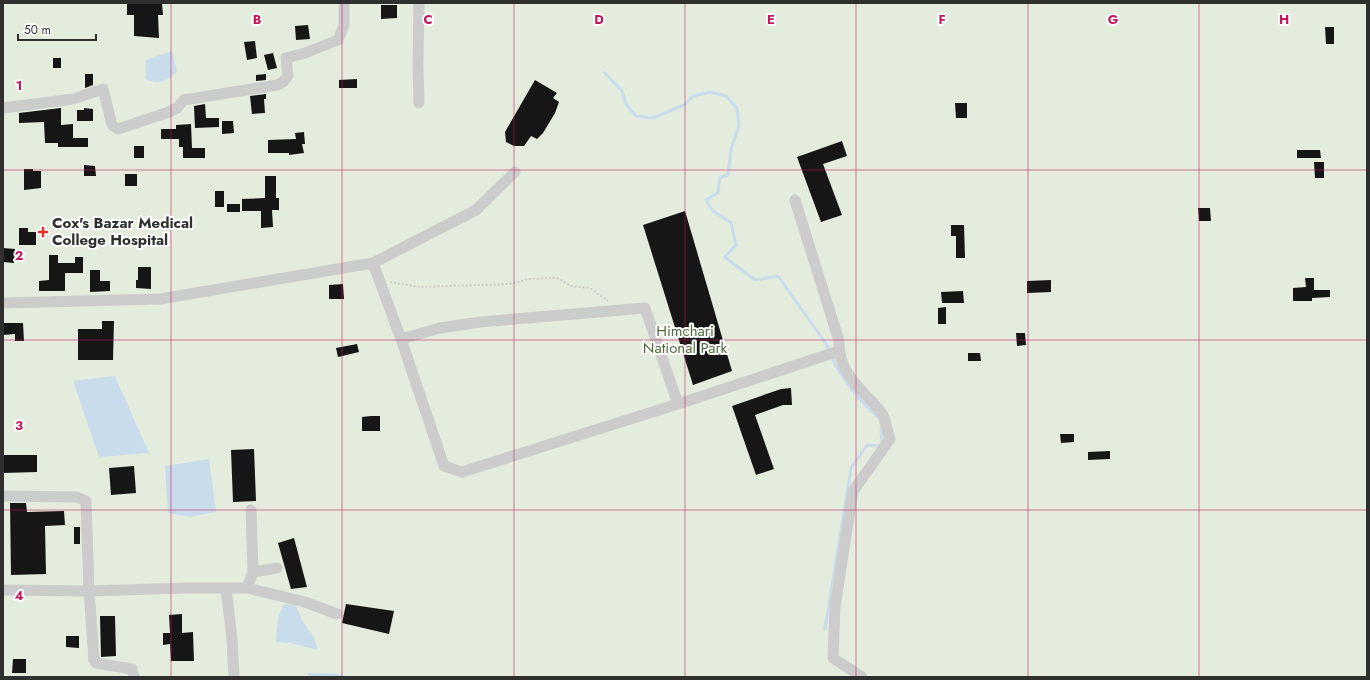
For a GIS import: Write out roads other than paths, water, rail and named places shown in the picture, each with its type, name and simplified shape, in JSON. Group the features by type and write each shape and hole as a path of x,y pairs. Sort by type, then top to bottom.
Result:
{"street":[{"path":"3,108 73,99 103,90 112,125 118,129 153,119 169,112 177,108 184,100 277,85 283,82 288,76 286,58 305,53 338,40 344,25 344,3"},
{"path":"419,3 419,103"},
{"path":"3,303 160,300 373,263 476,210 515,172"},
{"path":"795,200 839,341 839,351 849,376 860,391 882,414 890,439 852,491 835,607 833,658 862,677"},
{"path":"373,263 401,339 444,466 462,472 678,404 839,351"},
{"path":"401,339 440,328 480,322 645,308 678,404"},
{"path":"3,496 77,497 86,502 89,591 94,660 96,663 132,669 134,677"},
{"path":"247,588 253,572 251,510"},
{"path":"253,572 277,568"},
{"path":"226,588 232,639 234,677"},
{"path":"3,590 89,591 247,588 305,602 337,614"}],"water":[{"path":"172,51 177,72 162,82 155,82 145,79 146,60"},
{"path":"115,376 149,453 99,457 73,381"},
{"path":"209,459 216,512 190,517 168,513 165,466"},
{"path":"284,604 296,606 303,622 313,635 318,650 291,643 276,642 278,618"},
{"path":"308,673 339,674 347,677 308,677"}],"waterway":[{"path":"604,72 622,91 626,104 636,116 653,118 684,105 693,96 710,92 726,96 737,108 739,125 731,149 728,175 720,177 718,193 706,200 712,210 731,223 736,245 725,257 755,280 778,276 827,345 829,352"},
{"path":"832,357 852,390 879,418"},
{"path":"825,629 851,468 867,445 882,446 882,426"}],"place":[{"name":"Cox's Bazar Medical College Hospital","path":"43,232"}],"park label":[{"name":"Himchari National Park","path":"685,340"}]}
